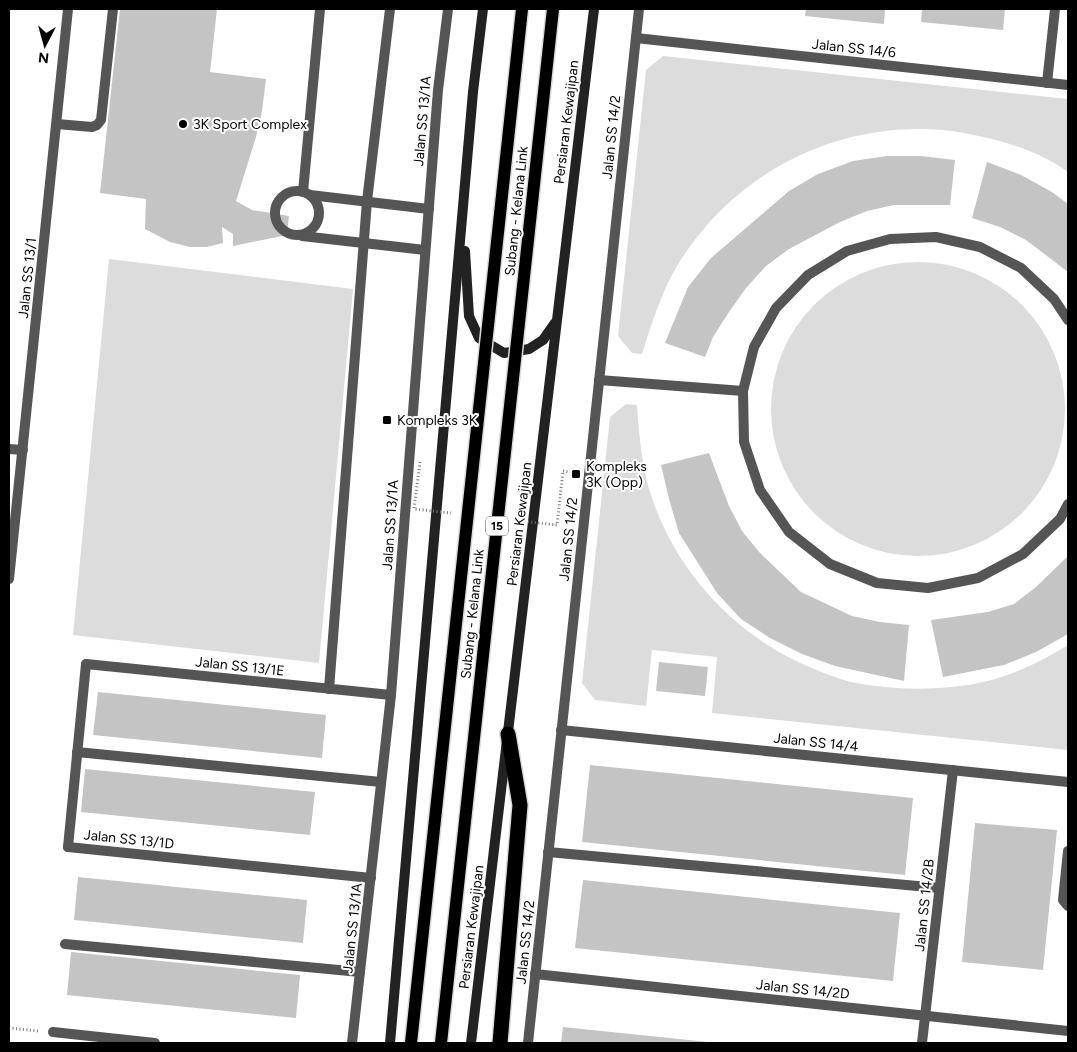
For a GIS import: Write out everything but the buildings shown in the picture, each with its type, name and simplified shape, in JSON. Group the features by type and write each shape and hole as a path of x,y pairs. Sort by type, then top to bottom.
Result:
{"highway":[{"path":"500,1043 520,805 508,734"}],"main road":[{"path":"390,1043 473,92 483,9"},
{"name":"Subang - Kelana Link","path":"411,1043 522,9"},
{"name":"Subang - Kelana Link","path":"441,1043 553,9"},
{"name":"Persiaran Kewajipan","path":"471,1043 594,9"},
{"path":"463,212 469,316 479,338 504,353 529,349 543,340 556,320"}],"street":[{"name":"Jalan SS 13/1","path":"9,579 68,9"},
{"path":"57,124 92,127 101,120 113,9"},
{"path":"298,236 311,231 319,219 319,206 306,193 320,9"},
{"path":"329,689 363,243 390,9"},
{"name":"Jalan SS 13/1A","path":"352,1043 391,695 438,90 448,9"},
{"name":"Jalan SS 14/2","path":"528,1043 639,9"},
{"path":"1047,83 1055,9"},
{"name":"Jalan SS 14/6","path":"636,38 1068,85"},
{"path":"426,250 290,235 278,225 275,211 277,203 288,193 306,193 429,209"},
{"path":"1068,320 1054,298 1021,268 980,247 936,237 890,238 847,251 808,275 776,308 754,347 743,391 744,442 760,490 789,532 830,564 877,583 928,588 978,578 1023,554 1060,519 1068,504"},
{"path":"599,380 743,391"},
{"path":"9,448 23,450"},
{"name":"Jalan SS 13/1E","path":"86,664 391,695"},
{"name":"Jalan SS 13/1D","path":"86,664 68,847 371,878"},
{"name":"Jalan SS 14/4","path":"561,730 1068,782"},
{"path":"78,752 381,782"},
{"name":"Jalan SS 14/2B","path":"922,1043 953,770"},
{"path":"1068,850 1063,900 1068,906"},
{"path":"548,852 940,888"},
{"path":"65,944 360,972"},
{"name":"Jalan SS 14/2D","path":"535,974 1068,1031"},
{"path":"53,1032 155,1043"}],"path":[{"path":"9,1028 53,1032"}],"shaded area":[{"path":"663,56 1068,99 1068,172 1027,150 997,140 951,131 910,129 870,133 831,143 795,158 760,178 729,203 701,232 677,266 666,286 642,354 632,353 618,336 646,70"},
{"path":"109,259 353,289 319,663 73,635"},
{"path":"904,262 932,262 961,268 1000,286 1032,316 1041,327 1059,366 1063,380 1065,409 1063,438 1054,465 1041,491 1022,513 1000,532 961,550 932,556 904,556 875,550 836,532 804,502 795,491 777,452 771,423 771,395 777,366 795,327 825,295 836,286 875,268"},
{"path":"626,404 637,405 643,464 652,498 663,526 695,578 714,601 736,622 786,656 814,669 854,683 895,688 948,687 987,681 1023,669 1068,645 1068,750 712,713 717,657 652,650 646,706 595,700 582,683 610,417"}],"place":[{"name":"3K Sport Complex","path":"183,124"},
{"name":"Kompleks 3K","path":"387,420"},
{"name":"Kompleks 3K (Opp)","path":"576,474"}]}
